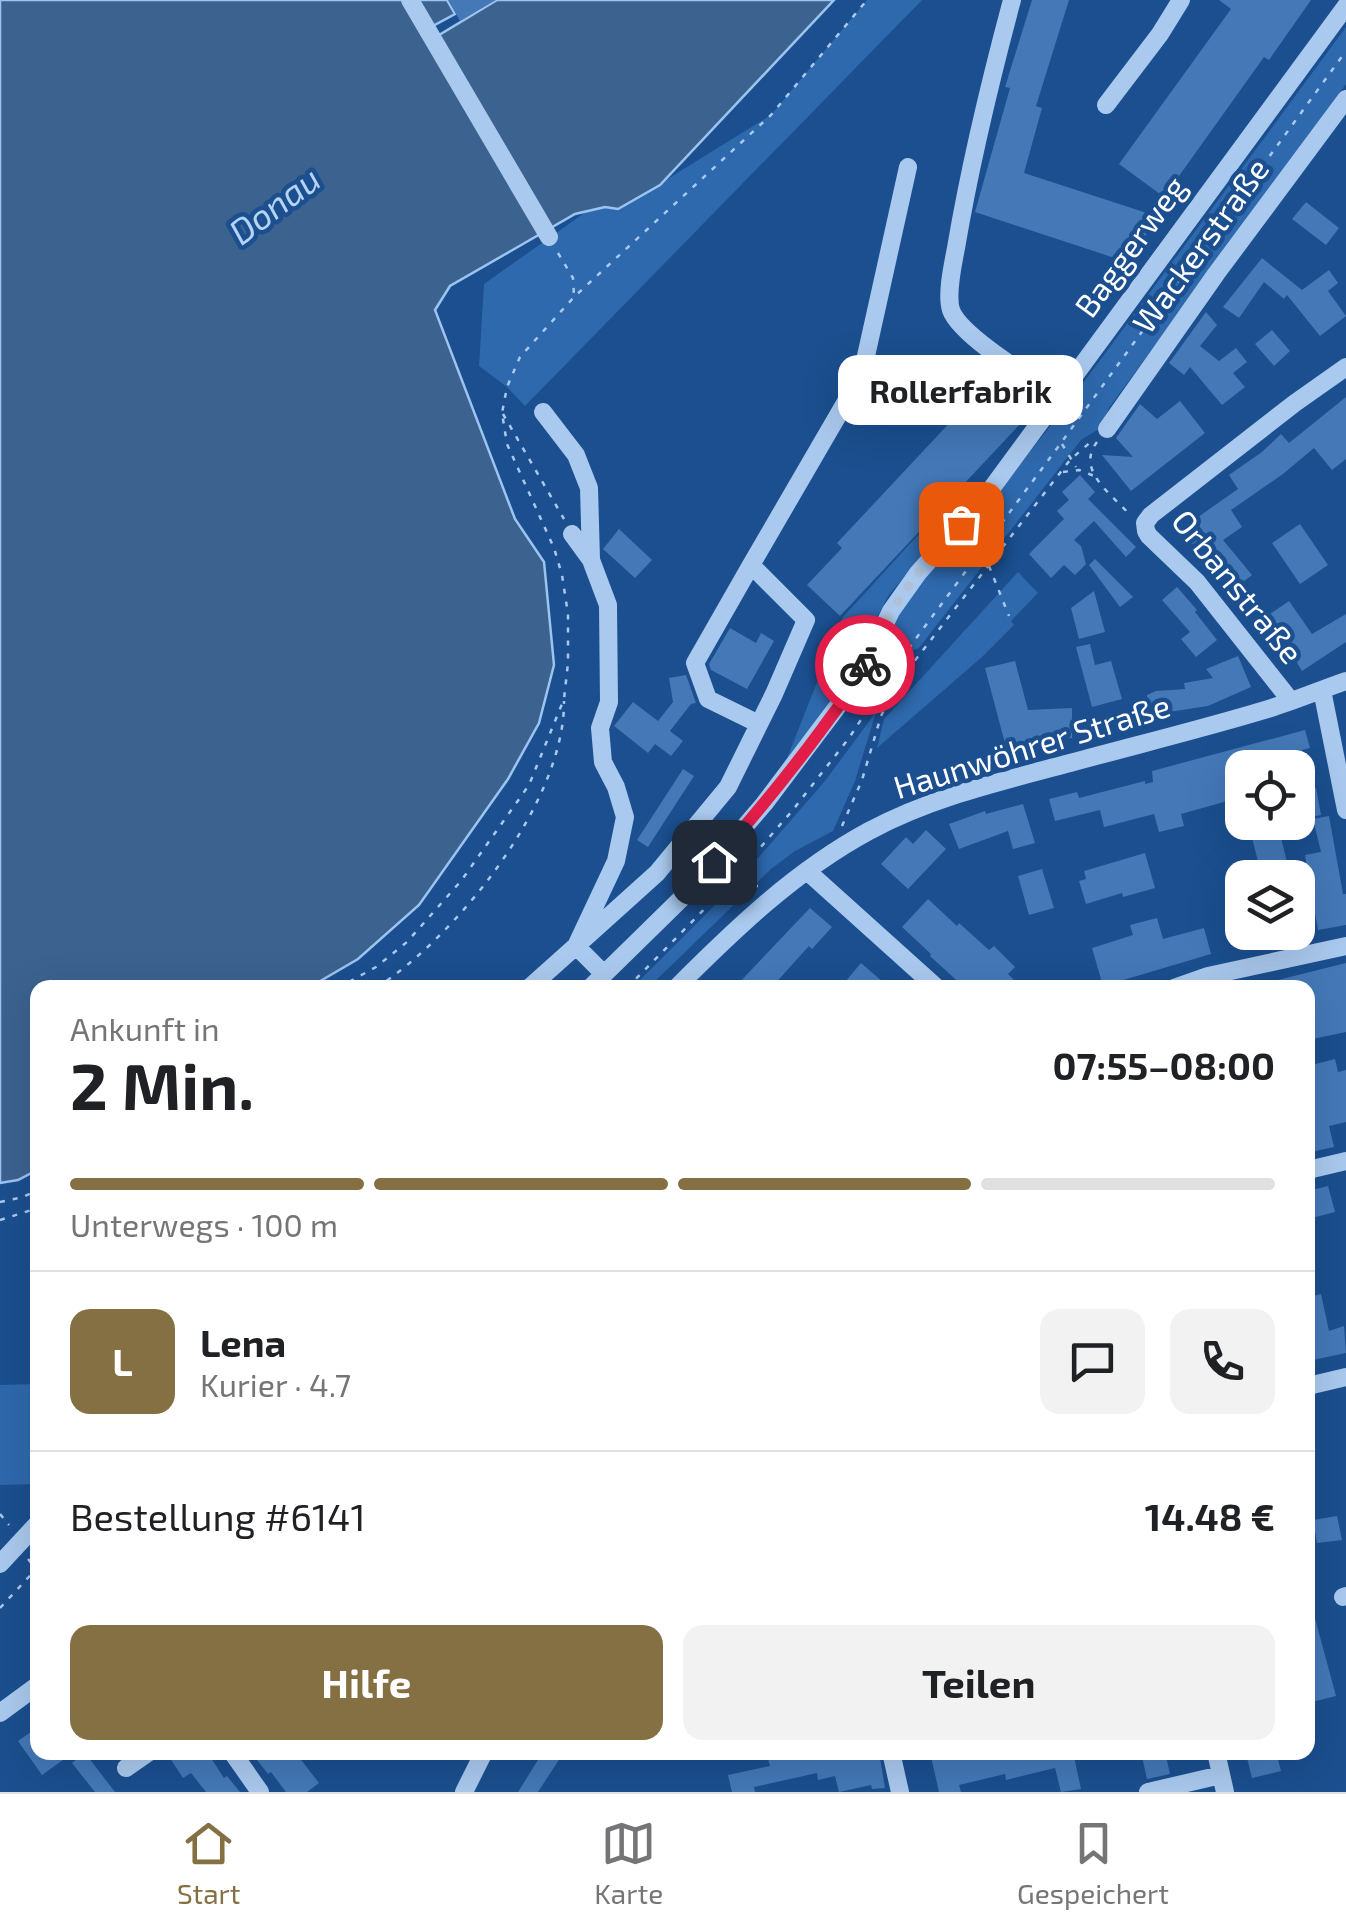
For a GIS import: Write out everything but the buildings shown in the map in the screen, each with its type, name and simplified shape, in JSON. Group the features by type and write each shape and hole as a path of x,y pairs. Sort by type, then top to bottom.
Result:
{"street":[{"path":"410,0 549,238"},
{"path":"1012,0 988,87 961,218 950,281 951,310 975,339 1058,396"},
{"path":"1106,105 1181,0"},
{"name":"Baggerweg","path":"598,980 690,890 764,804 859,678 891,611 918,573 982,500 1346,6"},
{"name":"Wackerstraße","path":"1108,429 1216,274 1346,99"},
{"path":"760,724 708,698 695,663 862,374 908,167"},
{"name":"Orbanstraße","path":"1291,701 1197,582 1150,536 1145,523 1346,367"},
{"path":"542,412 576,455 590,488 591,560"},
{"path":"572,534 591,560 608,605 609,702 600,728 603,762 625,817 616,861 576,946"},
{"path":"538,980 657,874 728,786 760,724 806,620 750,564"},
{"name":"Haunwöhrer Straße","path":"1322,690 1346,667"},
{"name":"Haunwöhrer Straße","path":"692,980 738,927 807,871 871,830 944,799 1291,701 1346,681"},
{"path":"1322,690 1346,810"},
{"path":"807,871 928,980"},
{"path":"576,946 597,980"},
{"path":"1197,980 1346,946"},
{"path":"1315,1168 1346,1161"},
{"path":"1315,1384 1346,1376"},
{"path":"0,1564 30,1532"},
{"path":"0,1713 30,1691"},
{"path":"126,1768 138,1760"},
{"path":"238,1760 260,1792"},
{"path":"464,1792 480,1760"},
{"path":"893,1760 900,1792"},
{"path":"1148,1792 1223,1784"}],"path":[{"path":"386,980 425,950 452,922 524,827 553,768 564,722 568,614 562,576 554,548 507,444 502,412 507,387 520,357 574,298 772,115 867,0"},
{"path":"635,980 727,886 850,738 900,660 1346,52"},
{"path":"549,238 573,278 574,298"},
{"path":"502,412 572,534"},
{"path":"840,830 898,683 1070,460 1108,429"},
{"path":"1108,429 1090,454 1089,466 1145,528"},
{"path":"1061,443 1079,470 1094,476"},
{"path":"1062,472 1079,470"},
{"path":"988,565 1009,616"},
{"path":"900,660 913,663"},
{"path":"352,980 406,942 460,881 529,784 564,700"},
{"path":"727,886 758,886"},
{"path":"0,1202 30,1194"},
{"path":"0,1220 30,1211"},
{"path":"0,1608 30,1576"}],"shaded area":[{"path":"867,0 922,0 525,406 479,366 484,284 590,209 619,209 771,115"},
{"path":"1346,27 1346,84 1109,408 1102,427 1081,440 918,649 890,653 886,649 889,631 911,592 1054,422"},
{"path":"918,535 932,543 888,596 849,672 787,758 843,617"},
{"path":"1018,572 1038,593 1011,621 1014,625 877,748 884,719"},
{"path":"876,712 855,781 833,831 771,869 656,980 640,980 732,888 825,781"},
{"path":"30,1384 30,1484 0,1485 0,1385"}],"water":[{"name":"Donau","path":"0,0 447,0 455,14 433,26 439,35 497,0 834,0 660,185 618,209 605,207 575,214 450,286 435,310 515,519 544,562 554,665 539,723 508,779 419,905 358,959 322,980 30,980 30,1174 0,1183"}],"way so far":[{"path":"865,665 891,611 961,524"}],"place":[{"name":"Rollerfabrik","path":"961,524"}],"route":[{"path":"714,862 812,743 865,665"}]}
